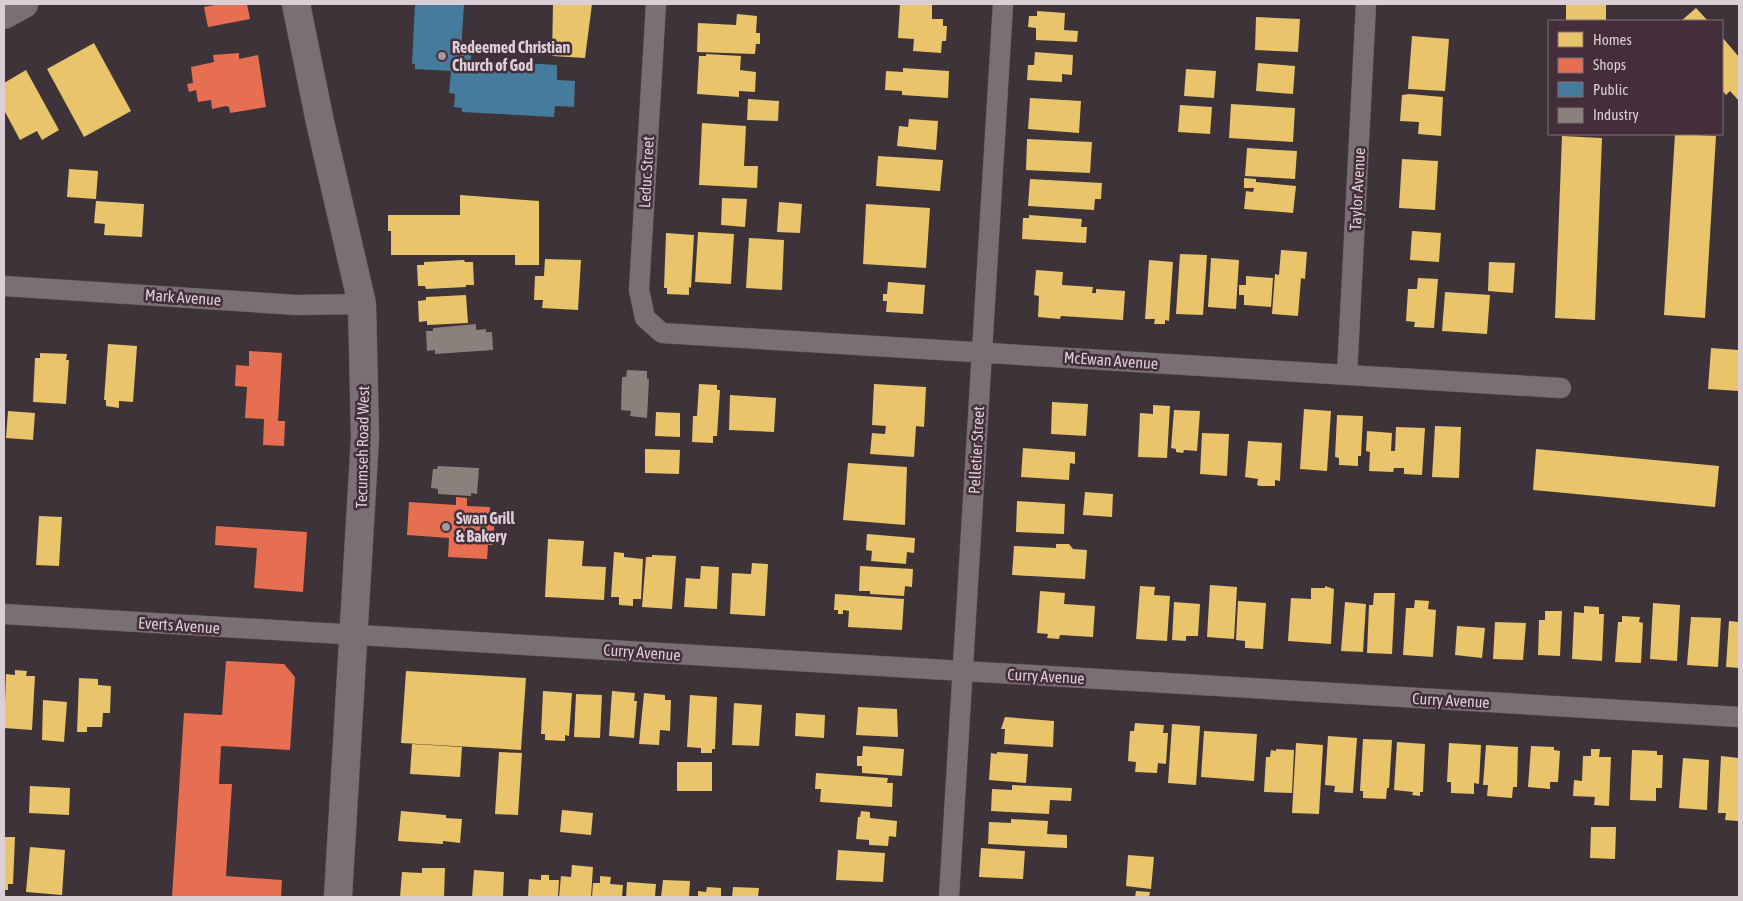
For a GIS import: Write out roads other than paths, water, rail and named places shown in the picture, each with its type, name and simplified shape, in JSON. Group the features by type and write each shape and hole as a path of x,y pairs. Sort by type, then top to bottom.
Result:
{"main road":[{"path":"4,15 24,4"},
{"name":"Tecumseh Road West","path":"296,4 320,122 362,304 365,437 338,897"}],"street":[{"name":"Leduc Street","path":"656,4 639,290 645,318 662,333"},
{"name":"Pelletier Street","path":"949,897 1003,4"},
{"name":"Taylor Avenue","path":"1347,375 1366,4"},
{"name":"Mark Avenue","path":"4,286 297,305 362,304"},
{"name":"McEwan Avenue","path":"662,333 1561,388"},
{"name":"Everts Avenue","path":"4,614 354,635"},
{"name":"Curry Avenue","path":"354,635 1739,718"}],"place":[{"name":"Redeemed Christian Church of God","path":"442,56"},
{"name":"Swan Grill & Bakery","path":"446,527"}]}
